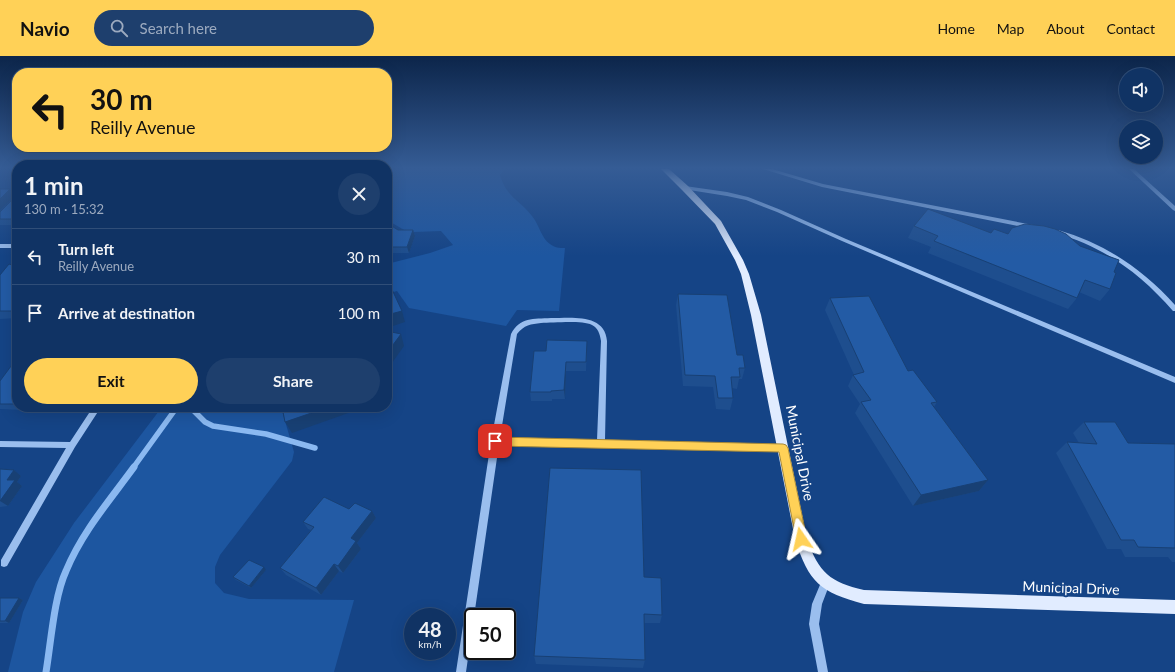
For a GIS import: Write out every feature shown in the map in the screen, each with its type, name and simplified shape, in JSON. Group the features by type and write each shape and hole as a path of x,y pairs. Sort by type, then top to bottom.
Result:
{"main road":[{"name":"Municipal Drive","path":"694,198 718,223 739,260 745,274 756,315 801,539 807,559 814,572 825,583 844,592 864,597 1175,607"}],"street":[{"path":"743,198 779,211 1175,380"},
{"path":"886,198 1038,228"},
{"path":"1163,198 1175,209"},
{"path":"1053,231 1094,245 1147,278 1175,309"},
{"path":"0,246 12,246"},
{"path":"461,672 495,441 514,334 520,326 534,321 587,322 599,327 604,336 601,444"},
{"path":"4,563 72,445 94,412"},
{"path":"495,441 783,448"},
{"path":"0,444 72,445"},
{"path":"823,672 814,624 817,604 825,583"}],"shaded area":[{"path":"392,198 514,198 532,216 542,235 547,241 555,247 565,248 559,311 517,310 506,326 409,308 397,291 392,292 392,263 430,253 453,245 441,231 406,231 392,223"},
{"path":"158,412 282,412 294,452 292,461 220,555 215,567 215,583 224,593 249,599 354,600 334,672 8,672 23,612 36,582 74,523"}],"building":[{"path":"12,200 12,219 0,219 0,212"},
{"path":"928,209 991,233 994,229 1008,234 1012,228 1025,224 1055,229 1066,234 1080,246 1119,260 1114,272 1116,273 1110,289 1085,280 1077,298 934,241 938,236 914,226"},
{"path":"392,226 398,230 413,230 407,247 392,247"},
{"path":"9,264 12,265 12,311 0,311 0,275"},
{"path":"392,289 402,311 392,314"},
{"path":"678,294 727,295 737,355 743,355 745,368 739,368 740,377 731,377 733,398 718,398 715,376 685,375"},
{"path":"869,296 908,371 913,370 937,402 931,403 988,480 921,495 861,402 871,400 853,375 864,372 830,298"},
{"path":"392,332 401,334 392,346"},
{"path":"547,340 587,341 586,362 566,362 564,390 551,392 530,392 534,351 546,351"},
{"path":"12,365 12,404 0,404 0,381"},
{"path":"283,412 314,412 285,422"},
{"path":"1084,422 1115,422 1128,443 1175,444 1175,548 1138,547 1134,540 1121,540 1067,442 1097,444"},
{"path":"550,468 641,470 644,577 661,578 662,615 644,614 645,660 534,656"},
{"path":"0,469 14,470 7,480 15,480 0,501"},
{"path":"324,497 349,509 355,503 372,511 351,538 356,541 338,566 334,564 316,588 280,568 314,527 303,522"},
{"path":"249,560 264,567 249,586 233,577"},
{"path":"0,598 19,598 5,621 0,621"},
{"path":"909,671 940,672 909,672"}],"waterway":[{"path":"133,468 173,412"},
{"path":"195,412 205,422 213,426 266,434 315,448"},
{"path":"46,672 53,620 66,571 88,530 134,467"}],"route":[{"path":"495,441 783,448 801,539"}]}
